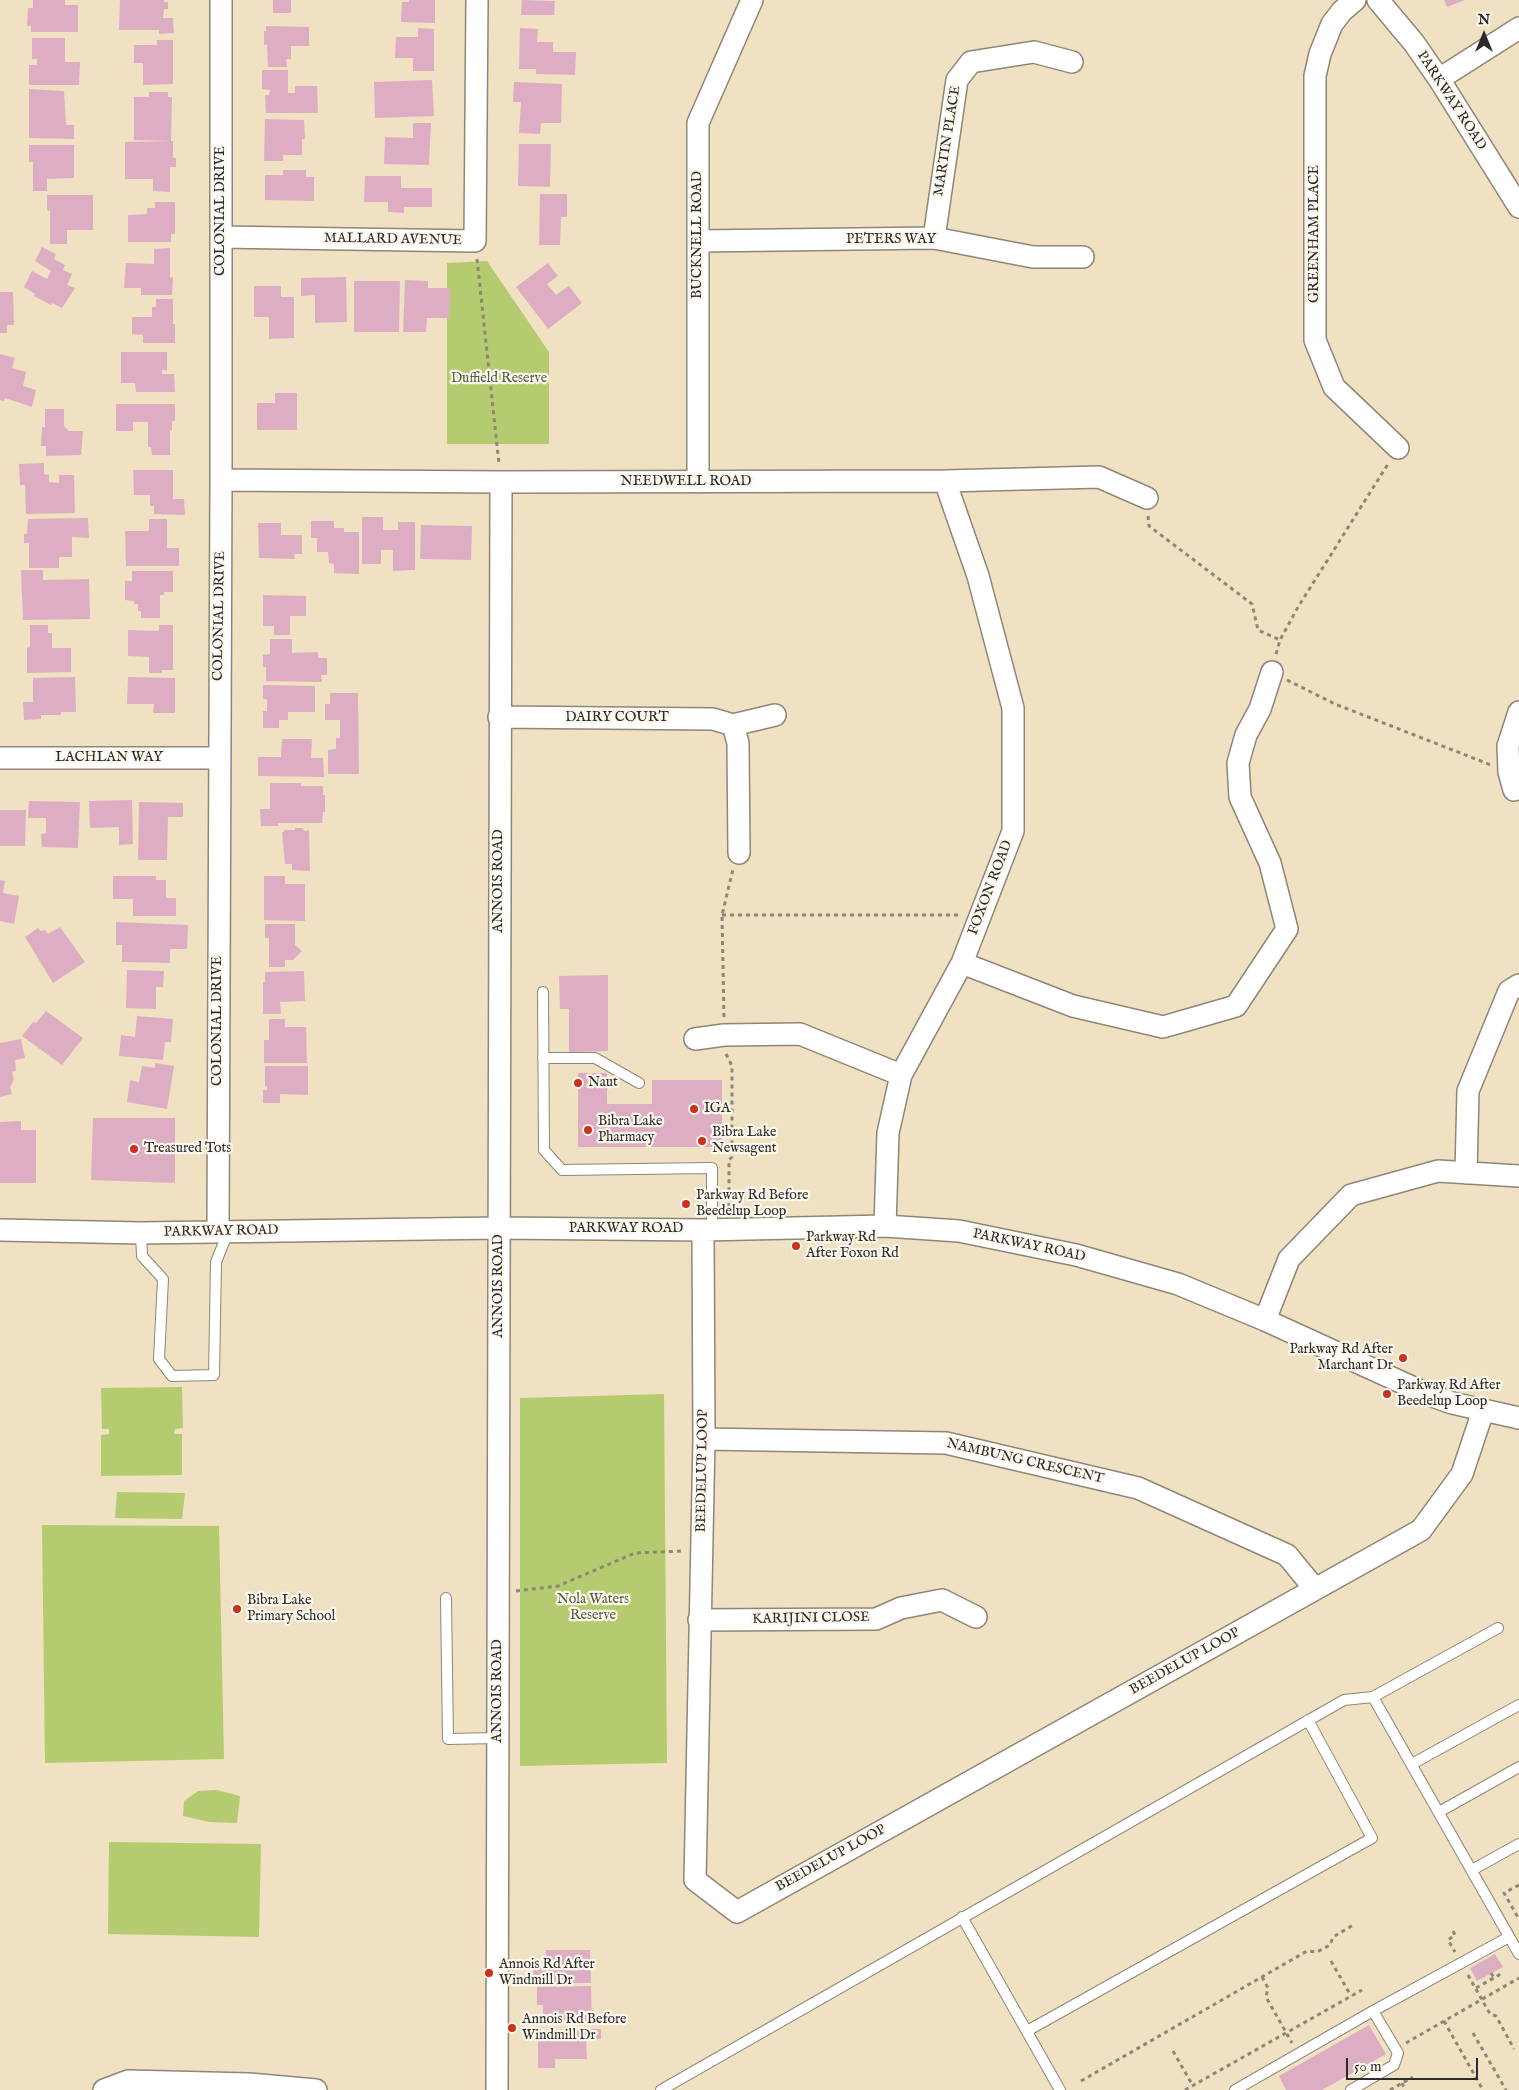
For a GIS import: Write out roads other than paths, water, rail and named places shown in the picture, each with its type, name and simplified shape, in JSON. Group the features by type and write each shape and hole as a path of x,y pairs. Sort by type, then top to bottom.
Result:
{"street":[{"name":"COLONIAL DRIVE","path":"221,0 219,758 223,1232"},
{"name":"MALLARD AVENUE","path":"221,237 475,241 477,0"},
{"name":"BUCKNELL ROAD","path":"698,482 698,123 752,0"},
{"name":"GREENHAM PLACE","path":"1355,0 1342,11 1332,24 1320,54 1315,76 1315,340 1334,387 1398,448"},
{"name":"PARKWAY ROAD","path":"1378,0 1414,43 1440,79 1519,206"},
{"path":"1440,79 1519,28"},
{"name":"MARTIN PLACE","path":"934,238 957,80 972,62 1034,52 1072,62"},
{"name":"PETERS WAY","path":"698,241 934,238 1033,256 1083,257"},
{"name":"NEEDWELL ROAD","path":"221,480 698,482 1098,478 1147,498"},
{"name":"FOXON ROAD","path":"885,1226 888,1133 901,1075 962,963 1013,831 1013,708 978,576 945,481"},
{"name":"ANNOIS ROAD","path":"496,2090 501,482"},
{"path":"962,963 1073,1006 1163,1027 1236,1006 1287,929 1270,863 1240,797 1239,788 1238,763 1246,735 1260,710 1272,672"},
{"path":"1512,781 1508,746 1519,712"},
{"name":"DAIRY COURT","path":"499,717 713,719 733,725 775,715"},
{"path":"733,725 738,743 739,853"},
{"name":"LACHLAN WAY","path":"0,758 219,758"},
{"path":"1466,1173 1468,1091 1509,991 1519,984"},
{"path":"712,1036 800,1034 901,1075"},
{"path":"1265,1320 1289,1259 1351,1195 1438,1171 1519,1176"},
{"name":"PARKWAY ROAD","path":"0,1230 141,1233 499,1228 708,1230 885,1226 958,1231 1076,1255 1178,1284 1265,1320 1426,1394 1483,1411 1519,1418"},
{"name":"BEEDELUP LOOP","path":"708,1230 694,1880 737,1912 1421,1530 1462,1474 1483,1411"},
{"name":"NAMBUNG CRESCENT","path":"704,1439 946,1443 1138,1488 1287,1555 1315,1589"},
{"name":"KARIJINI CLOSE","path":"699,1620 876,1619 900,1608 942,1600 976,1617"},
{"path":"104,2090 128,2081 216,2087 249,2084 316,2090"}],"lane":[{"path":"543,992 544,1150 562,1170 712,1168 708,1230"},
{"path":"543,1058 595,1058 639,1083"},
{"path":"141,1233 142,1256 162,1279 159,1359 172,1376 214,1375 216,1262 223,1232"},
{"path":"446,1598 448,1739 498,1738"},
{"path":"662,2090 1344,1700 1374,1698 1498,1628"},
{"path":"1374,1698 1513,1938 1519,1954"},
{"path":"1412,1764 1519,1705"},
{"path":"1027,2031 1372,1838 1308,1720"},
{"path":"1439,1812 1519,1767"},
{"path":"1472,1870 1519,1844"},
{"path":"962,1918 1060,2090"},
{"path":"1235,2090 1374,2011 1462,1963 1513,1938"},
{"path":"1350,2090 1394,2065 1398,2053 1374,2011"}],"place":[{"name":"Naut","path":"578,1083"},
{"name":"IGA","path":"694,1109"},
{"name":"Bibra Lake Pharmacy","path":"588,1130"},
{"name":"Bibra Lake Newsagent","path":"702,1141"},
{"name":"Treasured Tots","path":"134,1149"},
{"name":"Parkway Rd Before Beedelup Loop","path":"686,1204"},
{"name":"Parkway Rd After Foxon Rd","path":"796,1246"},
{"name":"Parkway Rd After Marchant Dr","path":"1403,1358"},
{"name":"Parkway Rd After Beedelup Loop","path":"1387,1394"},
{"name":"Bibra Lake Primary School","path":"237,1609"},
{"name":"Annois Rd After Windmill Dr","path":"489,1973"},
{"name":"Annois Rd Before Windmill Dr","path":"512,2028"}],"park label":[{"name":"Duffield Reserve","path":"499,379"},
{"name":"Nola Waters Reserve","path":"593,1608"}]}
